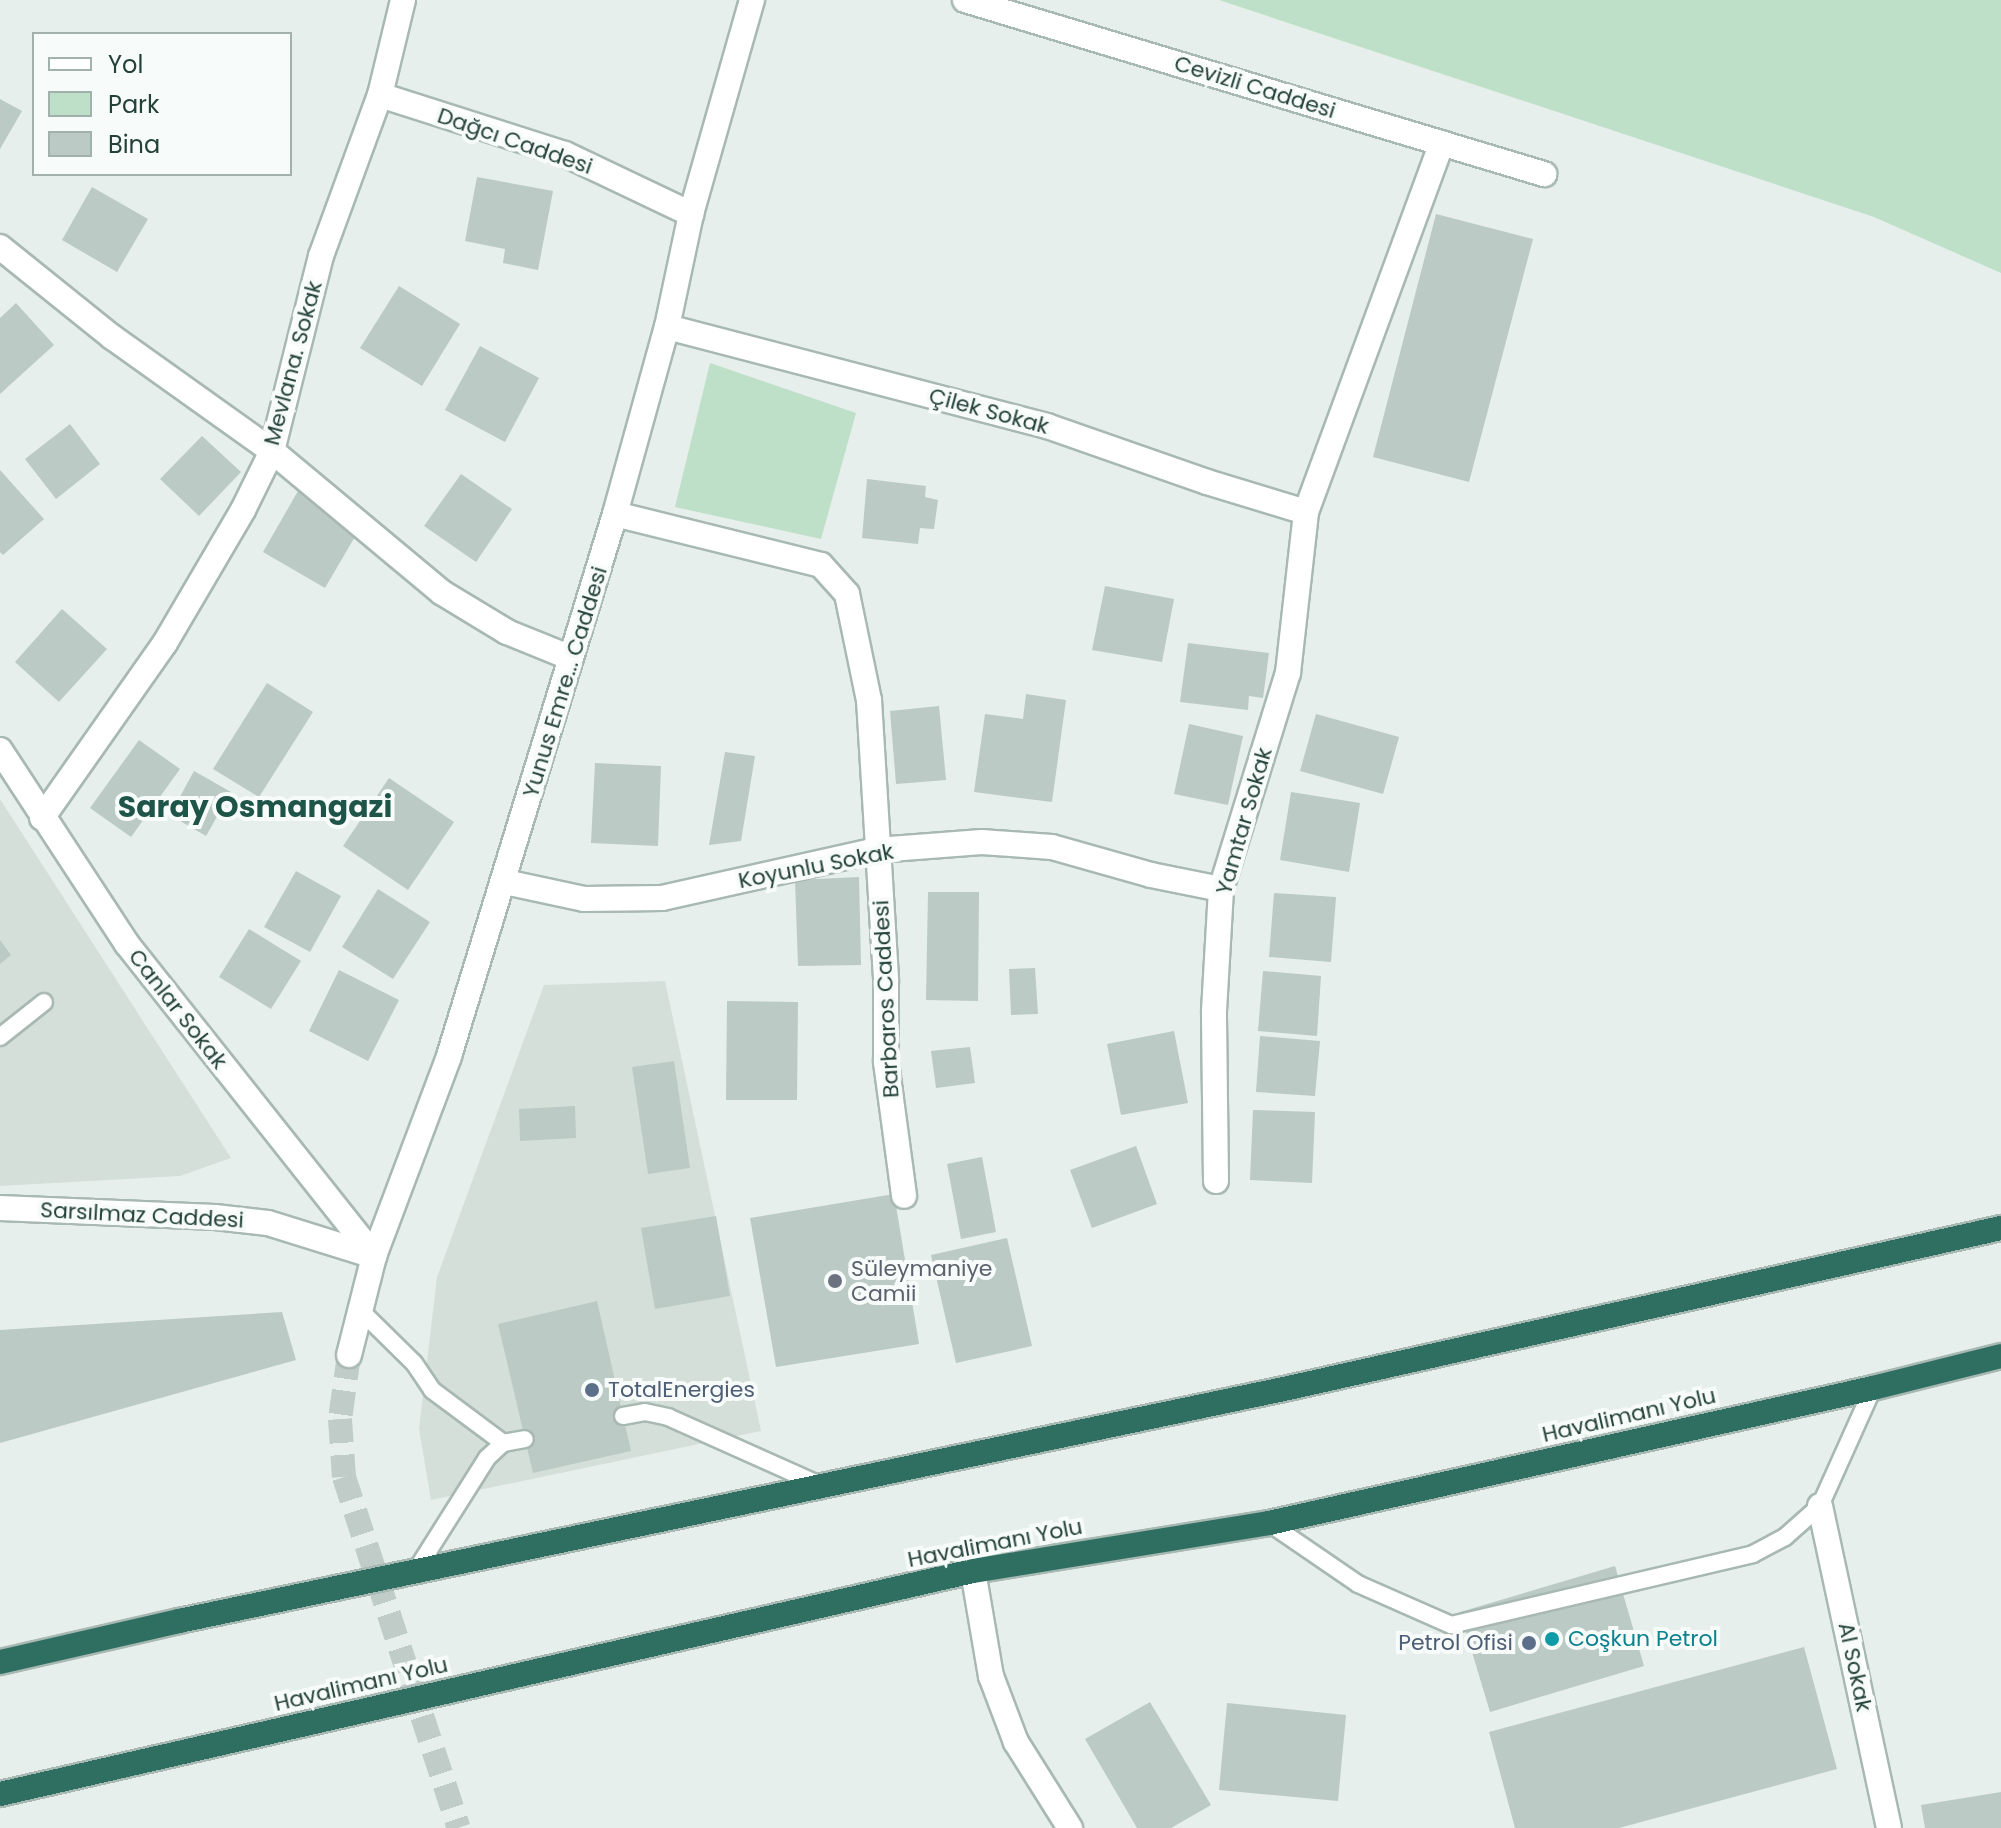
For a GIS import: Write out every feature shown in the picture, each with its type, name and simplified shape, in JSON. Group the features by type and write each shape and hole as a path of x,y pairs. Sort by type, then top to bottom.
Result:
{"highway":[{"path":"0,1662 1293,1387 2001,1228"},
{"name":"Havalimanı Yolu","path":"0,1794 973,1571 1269,1523 1873,1388 2001,1356"}],"street":[{"name":"Mevlana. Sokak","path":"42,818 165,643 243,510 272,451 321,256 380,95 403,0"},
{"name":"Yunus Emre... Caddesi","path":"349,1355 358,1308 374,1256 449,1056 505,882 615,514 667,327 691,214 752,0"},
{"name":"Cevizli Caddesi","path":"965,0 1544,174"},
{"name":"Dağcı Caddesi","path":"380,95 565,154 691,214"},
{"name":"Yamtar Sokak","path":"1216,1181 1214,1011 1221,889 1288,673 1306,512 1442,143"},
{"path":"0,247 112,337 272,451 441,592 507,632 571,658"},
{"name":"Çilek Sokak","path":"667,327 1047,426 1207,482 1306,512"},
{"name":"Barbaros Caddesi","path":"615,514 821,565 847,594 869,700 886,981 886,1062 904,1196"},
{"name":"Canlar Sokak","path":"3,761 127,944 374,1256"},
{"name":"Koyunlu Sokak","path":"505,882 584,899 662,898 877,850 982,842 1052,847 1151,875 1221,889"},
{"name":"Sarsılmaz Caddesi","path":"0,1208 255,1222 374,1256"},
{"name":"Al Sokak","path":"1820,1506 1889,1828"},
{"path":"973,1571 991,1676 1016,1742 1070,1828"}],"lane":[{"path":"0,1037 44,1002"},
{"path":"358,1308 414,1363 432,1390 503,1443"},
{"path":"1269,1523 1358,1584 1451,1625 1753,1554 1785,1537 1820,1506 1873,1388"},
{"path":"623,1416 645,1412 668,1417 824,1487"},
{"path":"415,1572 487,1458 503,1443 525,1439"}],"shaded area":[{"path":"0,799 231,1158 180,1176 0,1186"},
{"path":"665,981 761,1431 431,1500 419,1429 437,1277 544,985"}],"green space":[{"path":"1219,0 2001,0 2001,273 1874,217"},
{"path":"710,363 856,413 821,539 675,507"}],"building":[{"path":"0,99 22,111 0,149"},
{"path":"477,177 553,191 538,270 503,263 505,249 465,241"},
{"path":"92,187 148,219 117,272 62,240"},
{"path":"1436,214 1533,239 1469,482 1373,457"},
{"path":"399,286 460,324 422,386 360,348"},
{"path":"16,303 54,345 0,394 0,318"},
{"path":"480,346 539,378 505,442 445,410"},
{"path":"70,424 100,464 56,499 25,459"},
{"path":"202,436 241,472 199,516 160,479"},
{"path":"0,470 44,519 3,555 0,552"},
{"path":"461,474 512,509 476,562 424,526"},
{"path":"867,479 926,486 925,497 938,500 934,529 920,528 918,544 862,538"},
{"path":"298,491 360,528 325,588 263,552"},
{"path":"1105,586 1174,599 1162,662 1092,650"},
{"path":"62,609 107,649 59,702 15,662"},
{"path":"1188,643 1269,653 1263,698 1249,696 1248,710 1180,702"},
{"path":"267,683 313,712 259,797 213,769"},
{"path":"1026,694 1066,700 1052,802 974,792 985,714 1023,719"},
{"path":"939,706 946,780 896,784 890,711"},
{"path":"1316,714 1399,737 1383,794 1300,771"},
{"path":"1189,724 1243,736 1228,805 1174,794"},
{"path":"139,740 180,769 131,837 90,808"},
{"path":"725,752 755,756 741,841 709,845"},
{"path":"595,763 661,766 658,846 591,843"},
{"path":"194,771 231,792 206,836 170,815"},
{"path":"389,778 454,822 408,890 343,846"},
{"path":"1291,792 1360,803 1349,872 1280,860"},
{"path":"296,871 341,896 310,952 264,927"},
{"path":"859,877 861,965 798,966 795,880"},
{"path":"378,889 430,922 393,979 342,947"},
{"path":"928,892 979,892 978,1001 926,1000"},
{"path":"1274,893 1336,897 1331,962 1269,957"},
{"path":"249,929 301,961 271,1009 219,977"},
{"path":"0,940 11,955 0,964"},
{"path":"1035,968 1038,1014 1011,1015 1009,969"},
{"path":"339,970 399,1000 368,1061 309,1031"},
{"path":"1263,971 1321,976 1317,1036 1258,1031"},
{"path":"727,1001 798,1002 797,1100 726,1100"},
{"path":"1174,1031 1188,1103 1121,1115 1107,1044"},
{"path":"1260,1036 1320,1041 1315,1096 1256,1092"},
{"path":"970,1047 975,1083 936,1088 931,1051"},
{"path":"674,1061 690,1168 648,1174 632,1067"},
{"path":"575,1106 576,1138 520,1141 519,1109"},
{"path":"1253,1110 1315,1112 1312,1183 1250,1180"},
{"path":"1136,1146 1157,1204 1092,1228 1070,1170"},
{"path":"982,1157 996,1232 961,1239 947,1164"},
{"name":"Süleymaniye Camii","path":"894,1194 919,1344 776,1367 750,1218"},
{"path":"716,1216 730,1296 655,1309 641,1228"},
{"path":"1007,1238 1032,1346 956,1363 931,1255"},
{"path":"597,1301 631,1451 533,1473 498,1324"},
{"path":"282,1312 296,1360 0,1443 0,1330"},
{"name":"Coşkun Petrol","path":"1615,1566 1644,1666 1490,1712 1460,1612"},
{"path":"1804,1647 1837,1769 1619,1828 1515,1828 1489,1732"},
{"path":"1150,1702 1211,1805 1171,1828 1137,1828 1085,1739"},
{"path":"1227,1703 1346,1715 1338,1801 1219,1790"},
{"path":"2001,1792 2001,1828 1925,1828 1921,1805"}],"tunnel":[{"path":"349,1355 340,1419 344,1477 459,1828"}],"place":[{"name":"Süleymaniye Camii","path":"835,1281"},
{"name":"TotalEnergies","path":"592,1390"},
{"name":"Coşkun Petrol","path":"1552,1639"},
{"name":"Petrol Ofisi","path":"1529,1643"}],"district":[{"name":"Saray Osmangazi","path":"255,807"}]}
